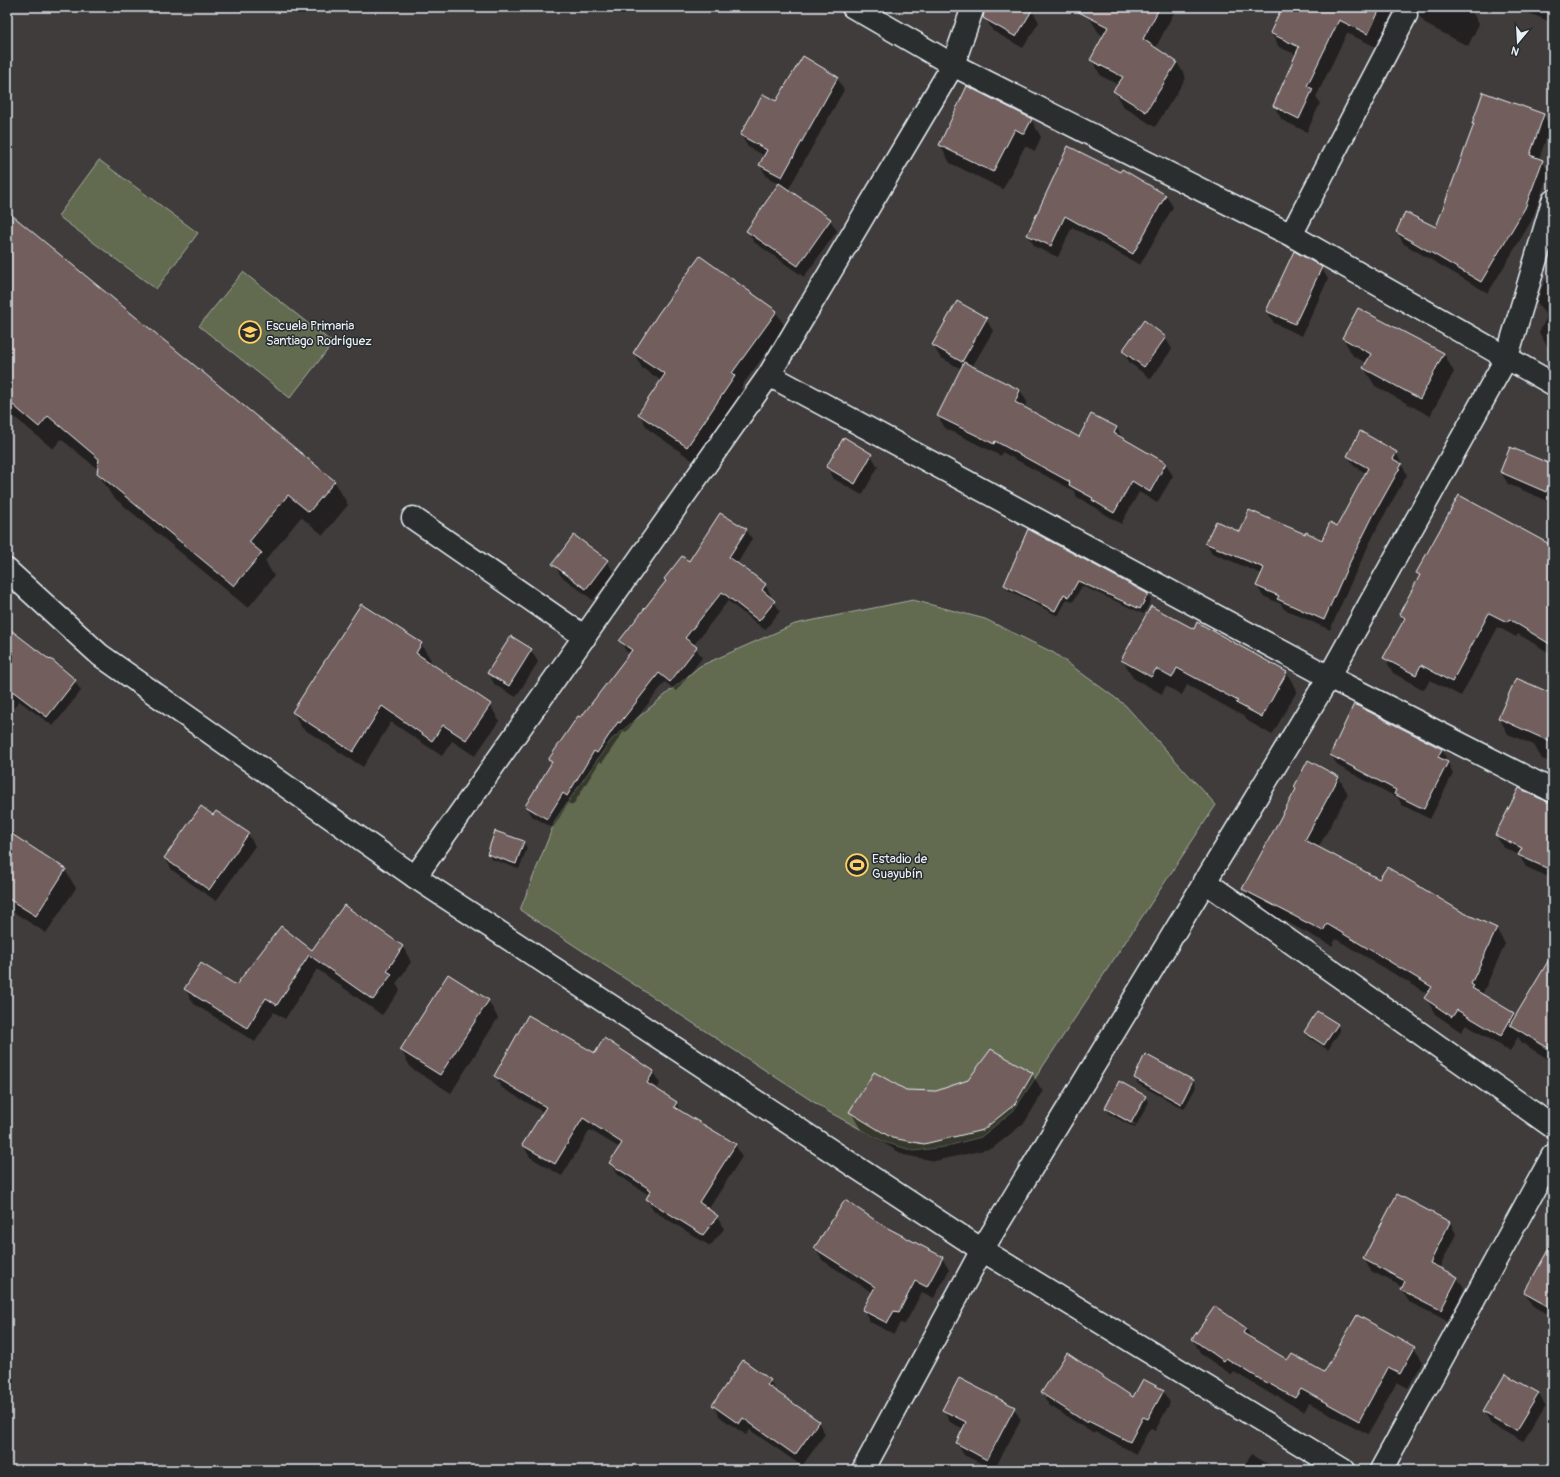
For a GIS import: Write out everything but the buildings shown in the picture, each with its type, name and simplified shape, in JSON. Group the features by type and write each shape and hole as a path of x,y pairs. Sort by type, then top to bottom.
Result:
{"street":[{"path":"853,7 953,65 1291,235 1553,384"},
{"path":"415,877 769,375 953,65 974,7"},
{"path":"1291,235 1406,15"},
{"path":"863,1470 982,1250 1204,881 1329,677 1507,357 1553,201"},
{"path":"769,375 1329,677 1553,791"},
{"path":"413,518 585,637"},
{"path":"7,570 100,655 415,877 982,1250 1342,1470"},
{"path":"1204,881 1553,1127"},
{"path":"1382,1470 1553,1155"}],"green space":[{"path":"99,160 198,233 156,289 58,216"},
{"path":"243,272 333,343 290,398 199,326"},
{"name":"Estadio de Guayubín","path":"913,600 985,619 1054,653 1125,705 1216,805 1014,1110 981,1137 944,1147 914,1151 884,1142 829,1112 520,910 556,819 611,740 700,666 795,624"}],"place":[{"name":"Escuela Primaria Santiago Rodríguez","path":"250,332"},
{"name":"Estadio de Guayubín","path":"857,865"}]}
